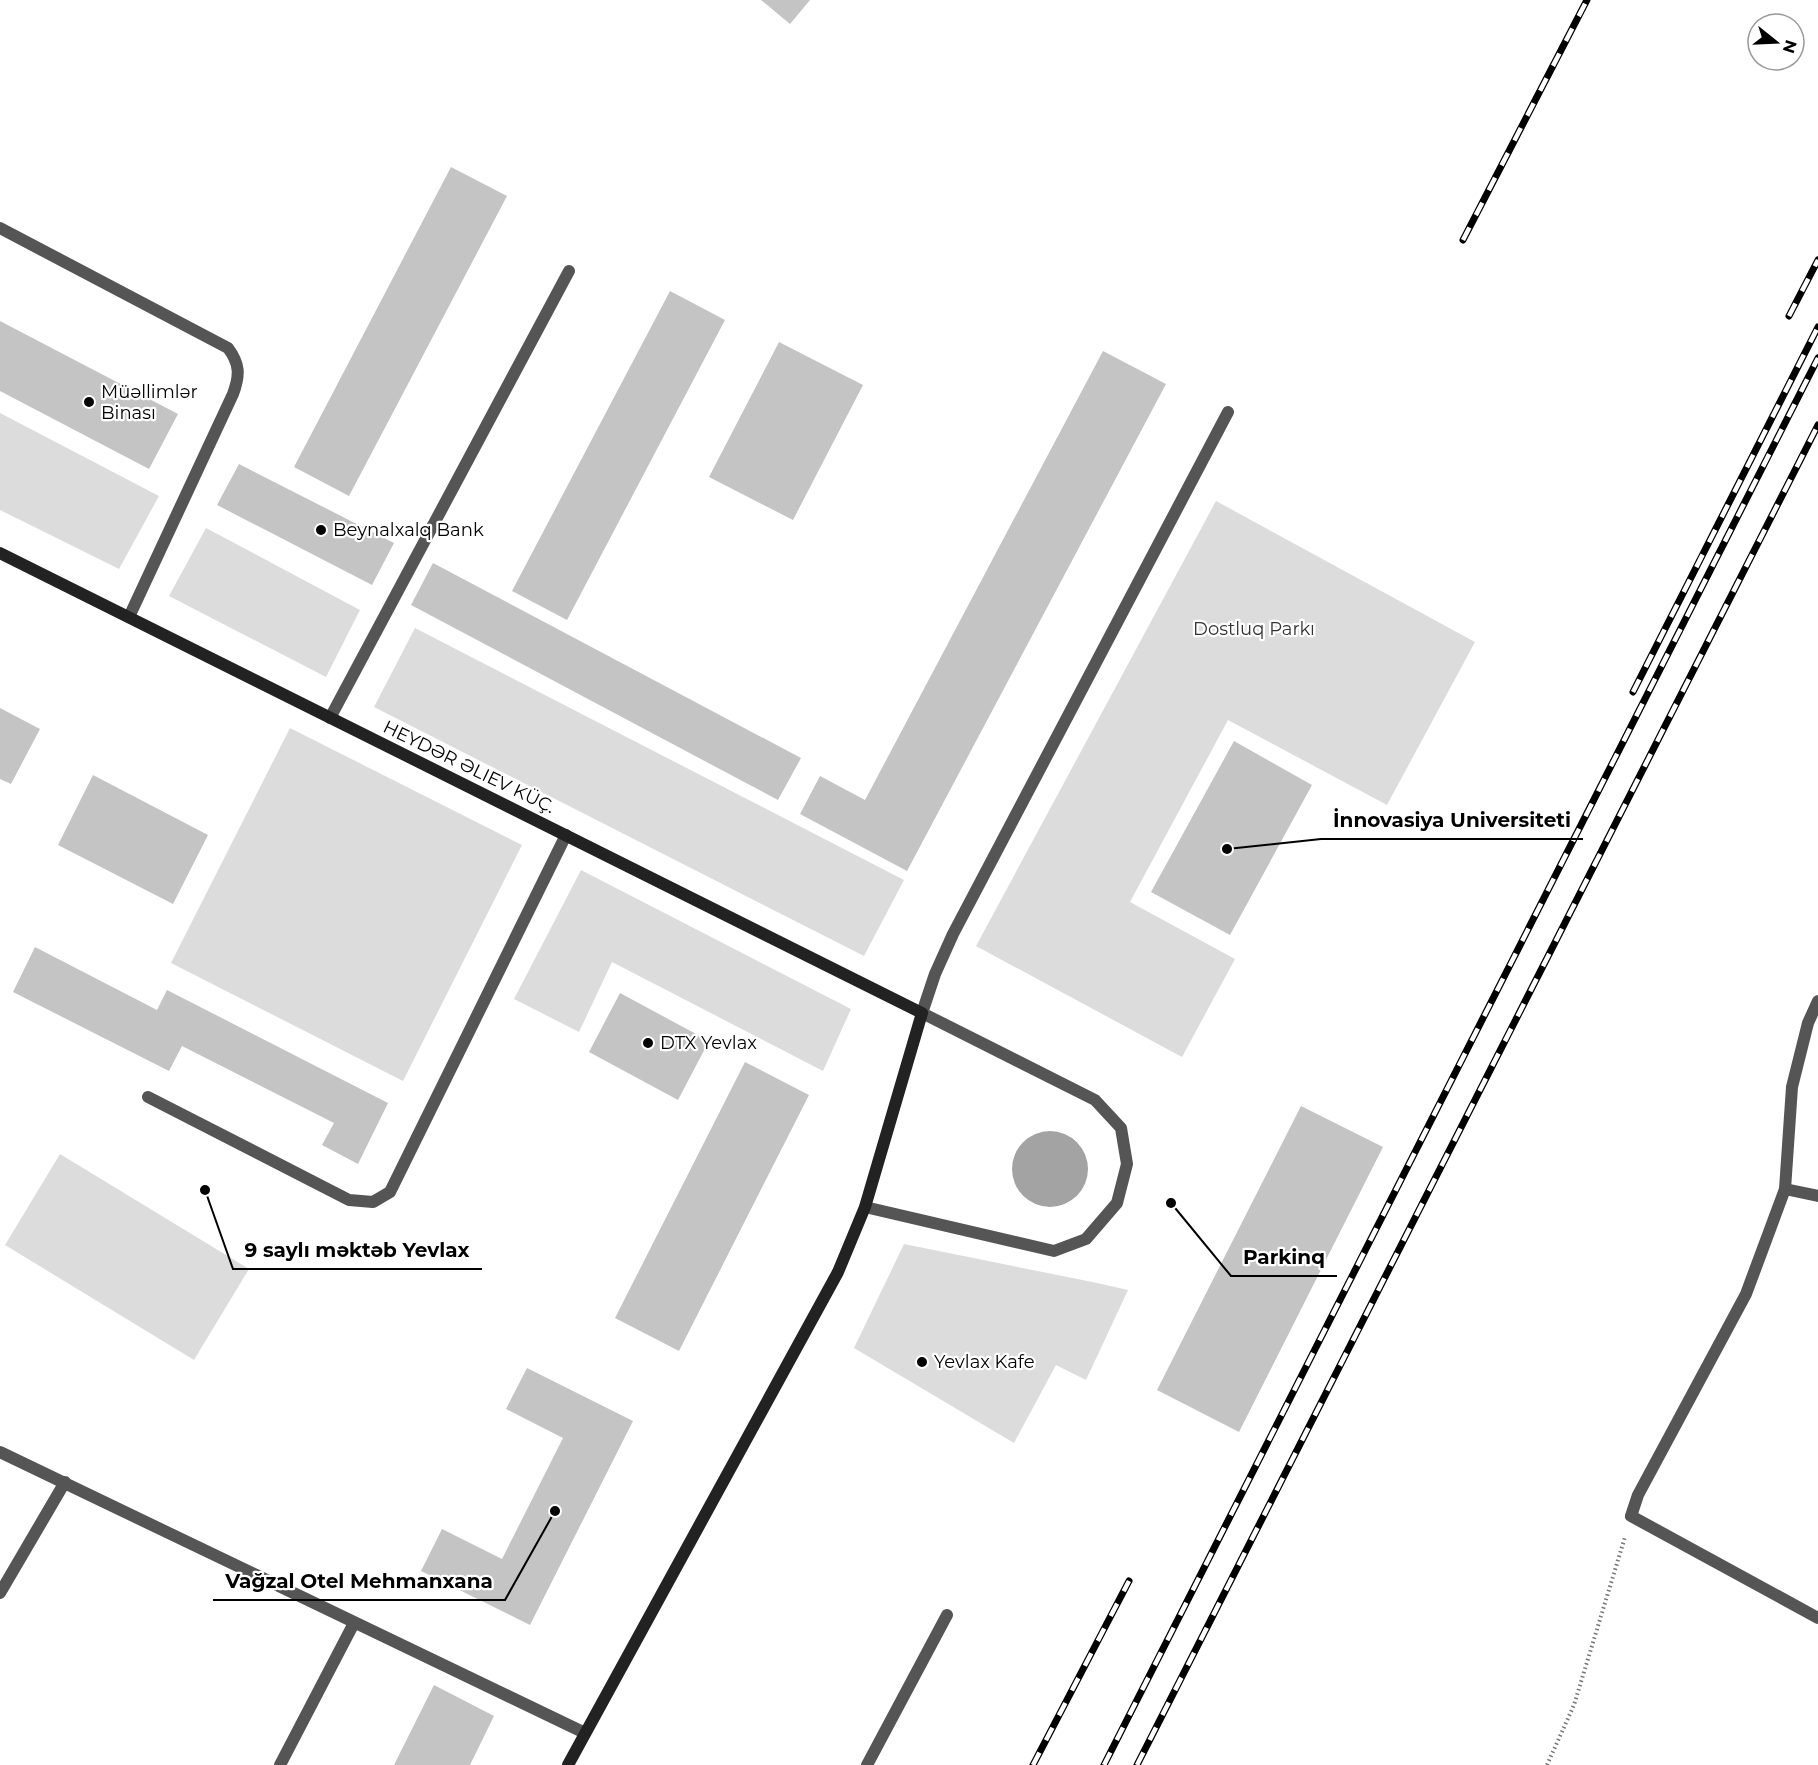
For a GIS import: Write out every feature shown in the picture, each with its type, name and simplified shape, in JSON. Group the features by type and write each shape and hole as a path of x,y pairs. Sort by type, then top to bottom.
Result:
{"street":[{"path":"0,228 228,348 238,361 239,378 234,394 129,618"},
{"path":"330,718 569,271"},
{"path":"568,1765 838,1272 866,1207 922,1013 935,974 953,934 1228,412"},
{"name":"HEYDƏR ƏLIEV KÜÇ.","path":"0,553 922,1013"},
{"path":"148,1097 349,1200 373,1202 390,1192 566,835"},
{"path":"1818,1001 1808,1023 1792,1087 1785,1189 1746,1294 1638,1495 1631,1516 1818,1618"},
{"path":"866,1207 1054,1251 1086,1239 1117,1203 1127,1164 1121,1128 1095,1100 922,1013"},
{"path":"1785,1189 1818,1196"},
{"path":"0,1452 585,1733"},
{"path":"0,1593 65,1482"},
{"path":"867,1765 947,1615"},
{"path":"280,1765 354,1623"}],"path":[{"path":"1547,1765 1574,1705 1631,1516"}],"green space":[{"path":"0,413 159,496 119,569 0,510"},
{"name":"Dostluq Parkı","path":"1216,501 1475,642 1387,805 1228,720 1130,902 1235,959 1182,1057 976,946"},
{"path":"206,528 360,610 326,677 169,596"},
{"path":"415,628 904,880 864,956 374,707"},
{"path":"290,728 522,845 403,1081 171,963"},
{"path":"581,870 851,1009 823,1071 612,962 579,1032 514,999"},
{"path":"60,1154 249,1269 194,1360 5,1245"},
{"path":"904,1244 1128,1290 1086,1380 1056,1365 1014,1443 854,1348"}],"shaded area":[{"path":"1050,1131 1065,1134 1077,1142 1085,1154 1088,1169 1085,1184 1077,1196 1065,1204 1050,1207 1035,1204 1023,1196 1015,1184 1012,1169 1015,1154 1023,1142 1035,1134"}],"building":[{"path":"761,0 810,0 790,24"},
{"path":"451,167 507,196 349,496 294,467"},
{"path":"670,291 725,320 567,620 512,591"},
{"name":"Müəllimlər Binası","path":"0,321 178,414 149,469 0,391"},
{"path":"779,342 863,385 793,520 709,477"},
{"path":"1103,351 1166,384 907,871 800,814 820,776 865,800"},
{"path":"239,464 394,543 372,585 217,505"},
{"path":"433,563 801,758 778,800 411,605"},
{"path":"0,708 40,729 11,784 0,779"},
{"path":"1234,741 1312,785 1230,935 1151,892"},
{"path":"93,775 208,835 173,904 58,845"},
{"path":"35,947 157,1010 167,990 388,1103 358,1164 322,1145 334,1123 182,1046 169,1071 13,992"},
{"path":"620,993 709,1041 678,1100 589,1052"},
{"path":"745,1062 809,1095 679,1351 615,1318"},
{"path":"1301,1106 1383,1147 1239,1432 1157,1390"},
{"path":"527,1368 633,1421 530,1625 421,1571 442,1529 502,1559 563,1438 506,1409"},
{"path":"434,1685 494,1716 470,1765 394,1765"}],"railway":[{"path":"1463,240 1587,0"},
{"path":"1789,316 1818,260"},
{"path":"1633,692 1818,327"},
{"path":"1104,1765 1818,358"},
{"path":"1137,1765 1818,425"},
{"path":"1033,1765 1129,1581"}],"place":[{"name":"Müəllimlər Binası","path":"89,402"},
{"name":"Beynalxalq Bank","path":"321,530"},
{"name":"İnnovasiya Universiteti","path":"1227,849"},
{"name":"DTX Yevlax","path":"648,1043"},
{"name":"9 saylı məktəb Yevlax","path":"205,1190"},
{"name":"Parkinq","path":"1171,1203"},
{"name":"Yevlax Kafe","path":"922,1362"},
{"name":"Vağzal Otel Mehmanxana","path":"555,1511"}]}
